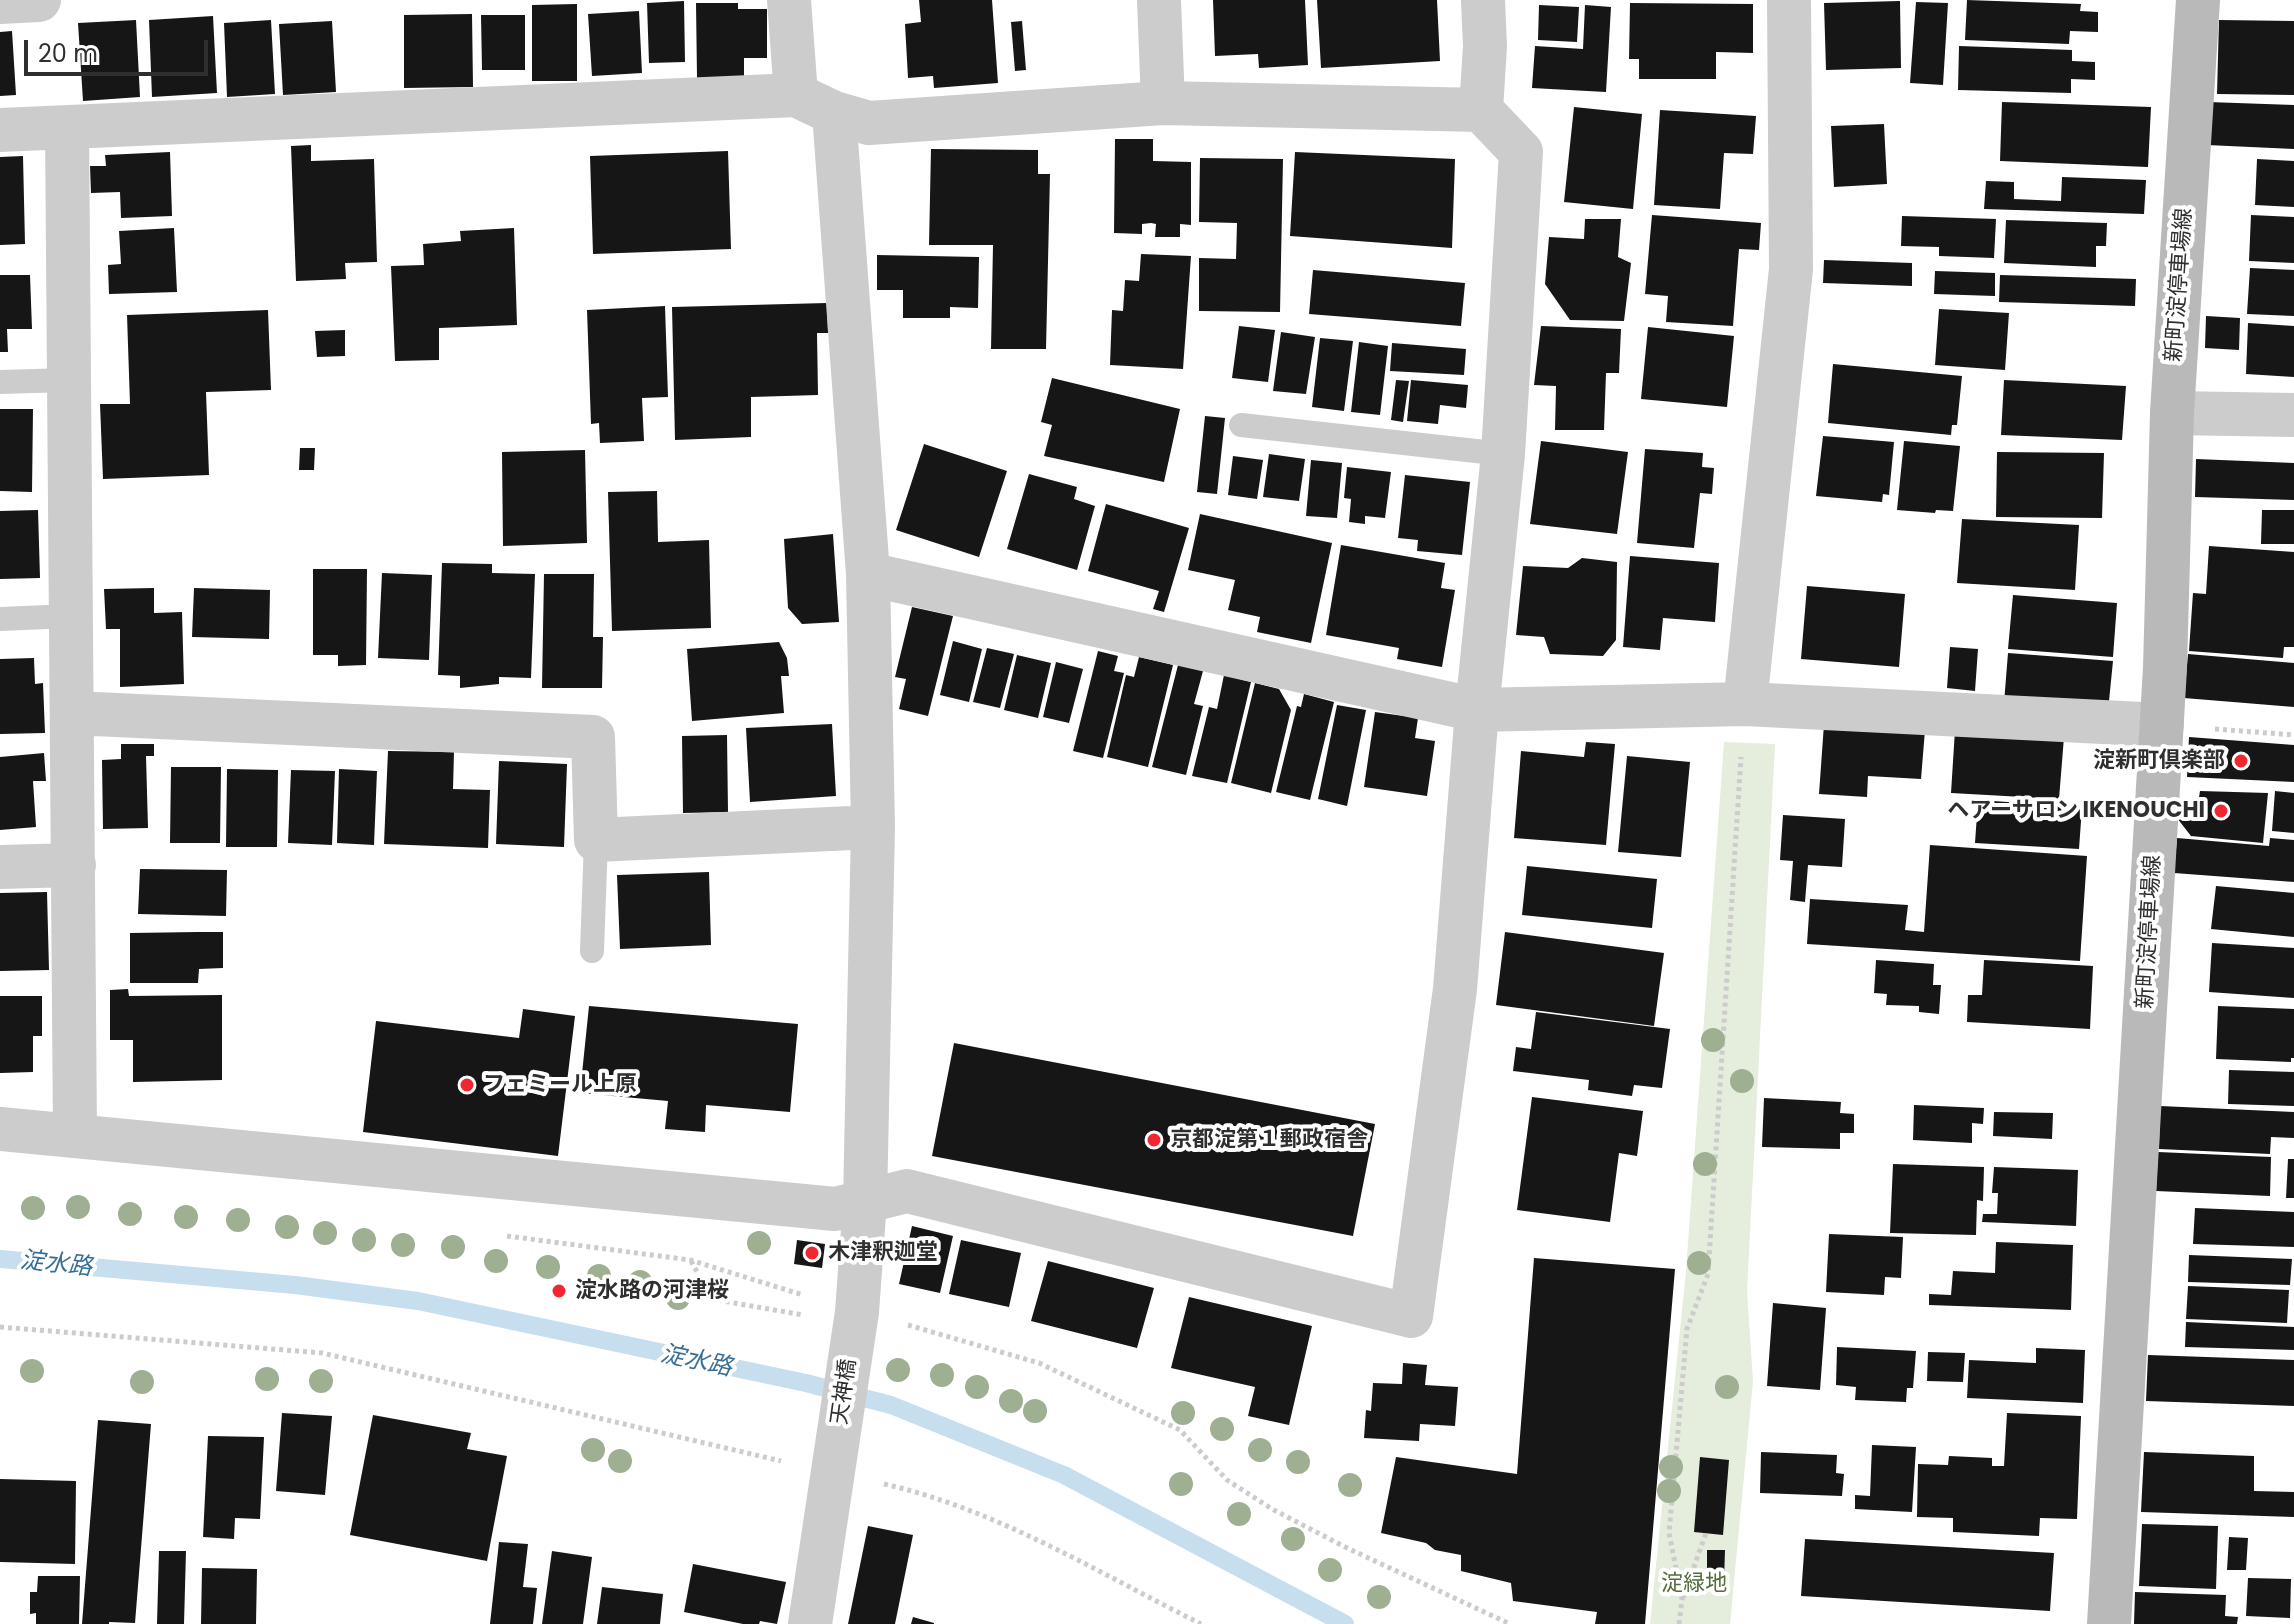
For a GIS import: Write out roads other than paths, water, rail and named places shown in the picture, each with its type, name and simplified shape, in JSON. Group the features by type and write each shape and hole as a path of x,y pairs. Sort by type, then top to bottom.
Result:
{"main road":[{"name":"新町淀停車場線","path":"2109,1624 2162,725 2172,413 2198,0"}],"street":[{"path":"0,2 39,0"},
{"name":"天神橋","path":"789,0 815,104 868,574 873,827 865,1201 870,1320 835,1459 810,1624"},
{"path":"1159,0 1163,103"},
{"path":"1481,110 1485,46 1483,0"},
{"path":"1745,704 1791,269 1789,0"},
{"path":"0,130 815,104 869,123 1163,103 1481,110 1521,152 1503,454 1477,710 1455,989 1411,1316 907,1191 835,1209 0,1129"},
{"path":"67,127 75,1135"},
{"path":"2172,413 2294,415"},
{"path":"868,574 1477,710 1745,704 2162,725"},
{"path":"73,713 593,737 596,840 873,827"},
{"path":"0,867 74,865"}],"lane":[{"path":"0,382 69,380"},
{"path":"1241,425 1503,454"},
{"path":"0,619 72,616"},
{"path":"592,951 596,840"}],"waterway":[{"name":"淀水路","path":"0,1259 295,1285 418,1301 806,1383 891,1405 1064,1475 1345,1624"}],"place":[{"name":"淀新町倶楽部","path":"2241,761"},
{"name":"ヘアーサロン IKENOUCHI","path":"2221,811"},
{"name":"フェミール上原","path":"467,1085"},
{"name":"京都淀第１郵政宿舎","path":"1154,1140"},
{"name":"木津釈迦堂","path":"812,1253"},
{"name":"淀水路の河津桜","path":"559,1291"}],"park label":[{"name":"淀緑地","path":"1694,1584"}]}
